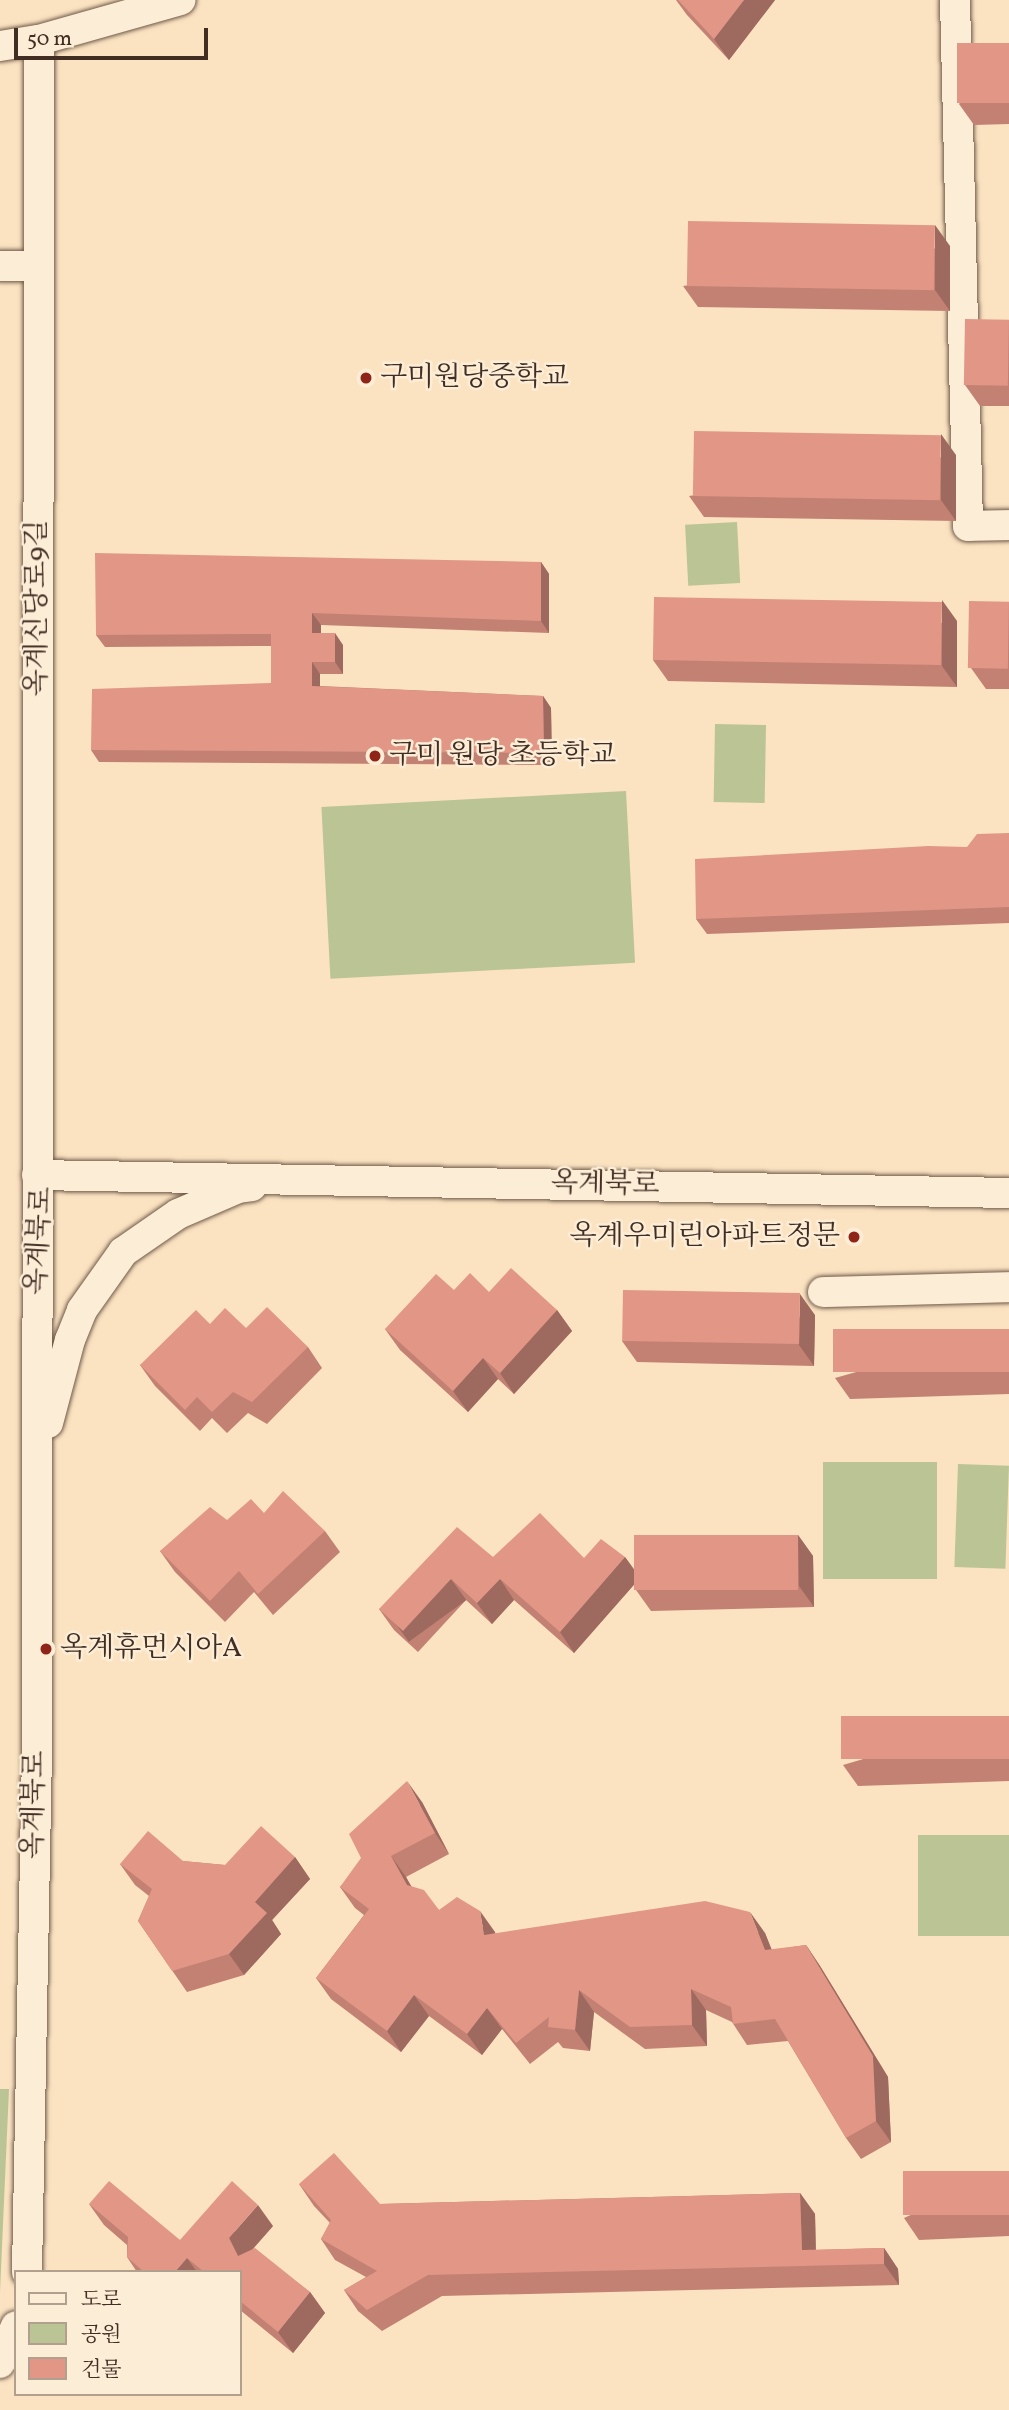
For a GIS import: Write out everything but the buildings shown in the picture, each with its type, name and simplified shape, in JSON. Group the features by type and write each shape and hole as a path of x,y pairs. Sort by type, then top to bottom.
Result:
{"street":[{"path":"0,46 39,40 180,0"},
{"path":"955,0 968,526 1009,525"},
{"name":"옥계신당로9길","path":"37,1175 39,40"},
{"path":"0,266 38,266"},
{"name":"옥계북로","path":"27,2270 37,1749 37,1175 1009,1193"},
{"path":"37,1465 74,1330 102,1279 123,1252 178,1214 238,1188 300,1180"},
{"path":"823,1292 1009,1287"},
{"path":"0,2363 14,2331"}],"green space":[{"path":"737,522 740,583 688,586 685,525"},
{"path":"715,724 766,725 765,803 714,802"},
{"path":"626,791 635,963 330,979 321,807"},
{"path":"823,1462 937,1462 937,1579 823,1579"},
{"path":"958,1464 1009,1466 1005,1569 954,1567"},
{"path":"918,1835 1009,1835 1009,1936 918,1936"},
{"path":"0,2089 9,2089 0,2292"}],"place":[{"name":"구미원당중학교","path":"366,378"},
{"name":"구미 원당 초등학교","path":"375,756"},
{"name":"옥계우미린아파트정문","path":"854,1237"},
{"name":"옥계휴먼시아A","path":"46,1649"}]}
